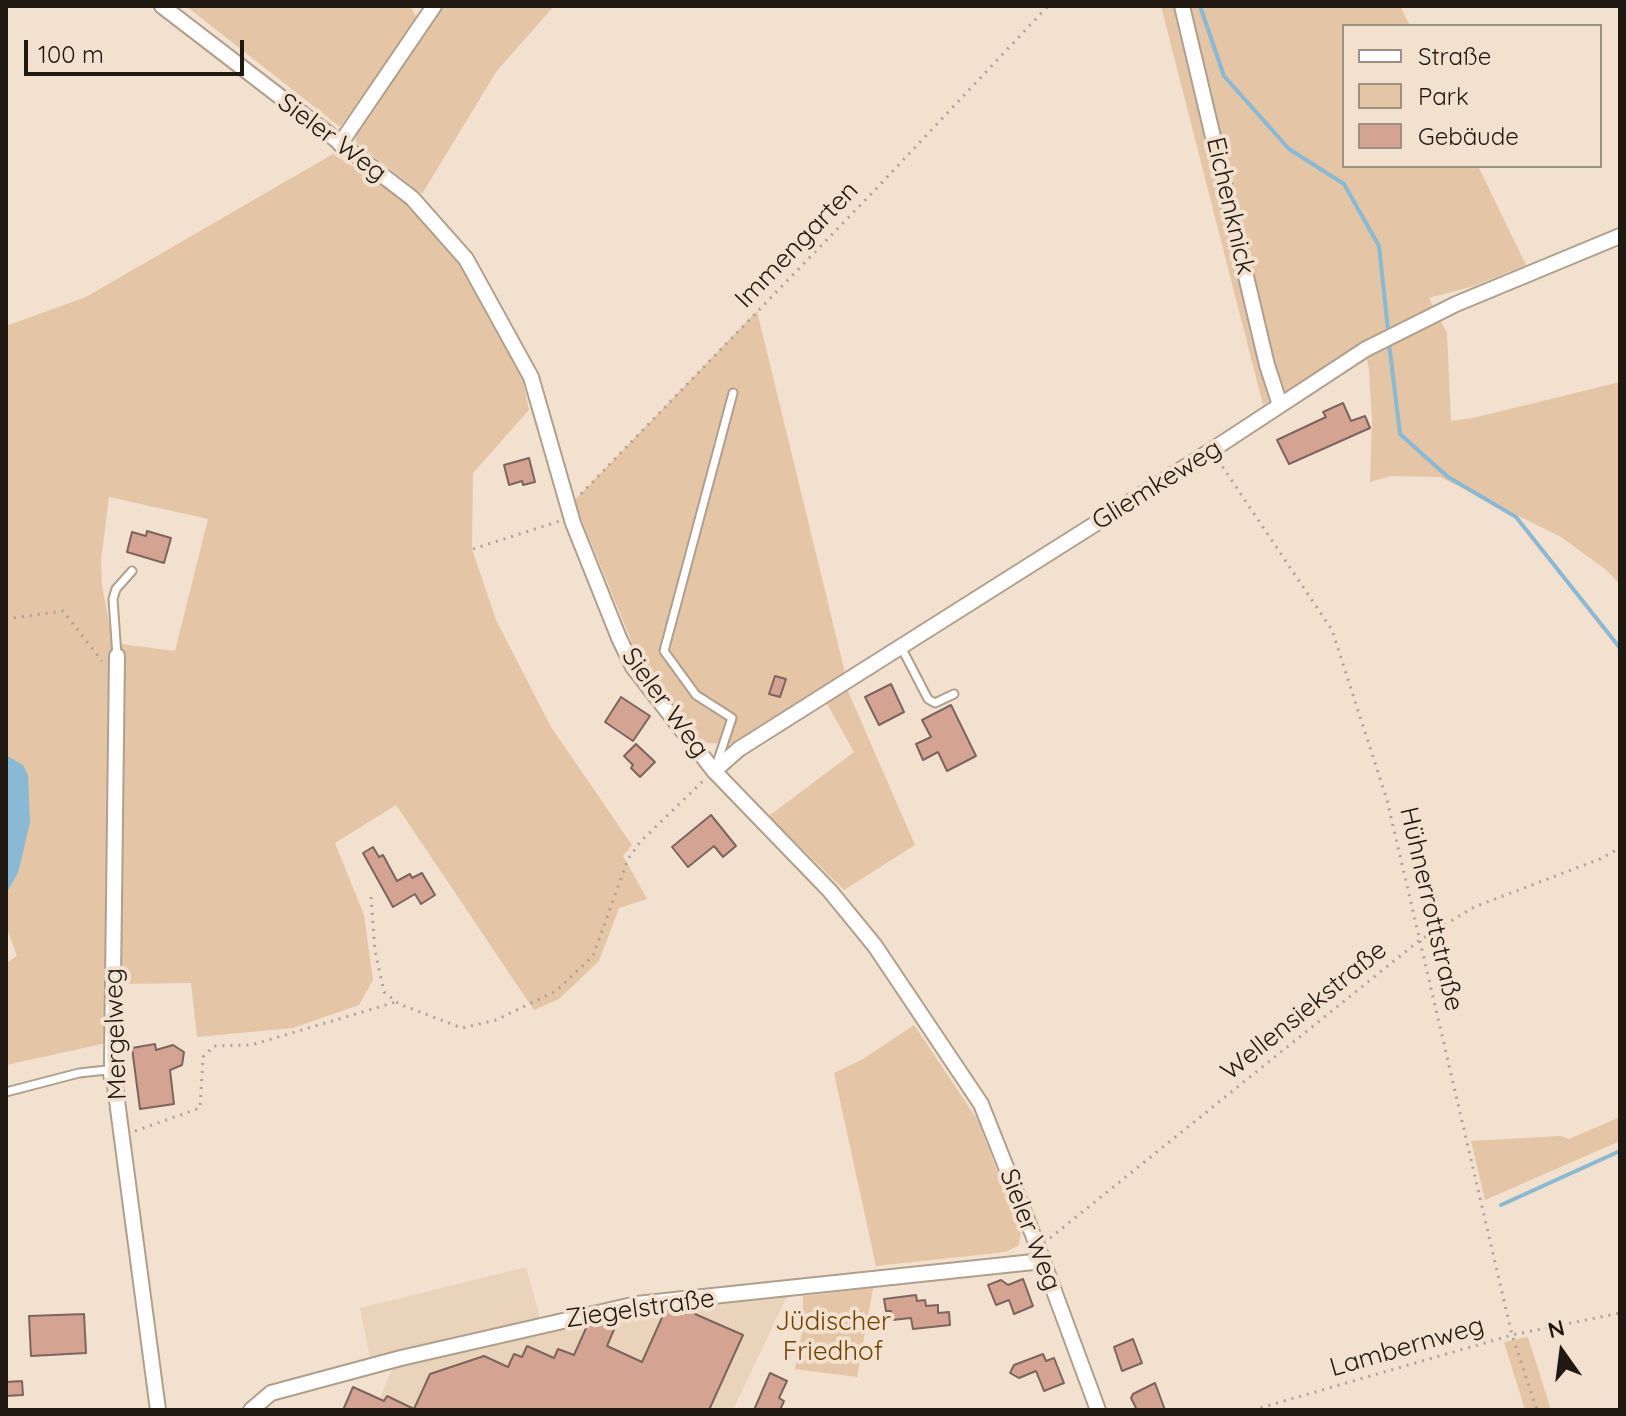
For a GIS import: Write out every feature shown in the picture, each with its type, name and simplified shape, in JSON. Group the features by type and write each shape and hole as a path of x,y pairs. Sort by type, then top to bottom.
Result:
{"street":[{"name":"Sieler Weg","path":"162,6 412,198 466,259 531,377 570,512 633,667 714,771 830,891 883,957 981,1104 1098,1410"},
{"path":"340,144 434,6"},
{"name":"Eichenknick","path":"1182,6 1267,365 1280,405"},
{"name":"Gliemkeweg","path":"714,771 739,749 1366,349 1430,317 1620,236"},
{"name":"Mergelweg","path":"117,656 112,1063 158,1410"},
{"name":"Ziegelstraße","path":"251,1410 271,1393 401,1358 637,1304 1043,1261"}],"lane":[{"path":"714,771 732,718 696,695 664,651 733,393"},
{"path":"117,656 113,599 116,589 132,571"},
{"path":"901,647 928,699 935,703 954,694"},
{"path":"6,1092 79,1073 107,1070 116,1106"}],"path":[{"name":"Immengarten","path":"570,512 1048,6"},
{"name":"Hühnerrottstraße","path":"1212,450 1332,630 1387,800 1512,1335 1537,1410"},
{"path":"473,549 570,512"},
{"path":"6,619 63,611 117,680"},
{"path":"371,897 375,951 384,992 396,1002 462,1028 496,1020 556,991 593,956 628,859 640,842 714,771"},
{"name":"Wellensiekstraße","path":"1037,1245 1067,1226 1420,940 1474,907 1600,859 1620,848"},
{"path":"124,1138 137,1130 200,1108 203,1057 214,1046 251,1045 396,1002"},
{"name":"Lambernweg","path":"1253,1410 1512,1335 1620,1313"}],"shaded area":[{"path":"526,1267 539,1313 539,1329 634,1307 787,1296 733,1410 375,1410 393,1367 370,1359 360,1308"}],"green space":[{"path":"186,6 410,6 417,18 340,127"},
{"path":"442,6 554,6 496,72 422,194 356,142 354,131"},
{"path":"1161,6 1400,6 1409,24 1342,24 1342,168 1479,168 1526,265 1474,286 1429,298 1447,333 1451,421 1620,382 1620,584 1561,537 1440,477 1391,476 1370,482 1372,422 1369,369 1364,344 1263,405"},
{"path":"333,154 409,202 462,263 523,381 529,410 473,473 472,549 496,620 551,727 632,845 623,856 647,899 619,908 599,961 559,999 534,1010 396,805 335,843 364,915 373,980 359,1005 293,1028 197,1037 191,983 121,984 120,1040 6,1065 6,963 17,956 6,926 6,894 18,873 23,765 6,755 6,326 86,297","holes":["109,497 208,519 175,651 113,643 102,586 101,561"]},
{"path":"757,311 845,673 736,744 702,743 640,662 574,501"},
{"path":"847,689 915,845 844,890 769,816 854,752 826,702"},
{"path":"914,1025 977,1119 1021,1232 1019,1245 1006,1252 876,1266 834,1073 863,1059"},
{"path":"1620,1117 1620,1141 1485,1200 1471,1141 1560,1136 1569,1139"},
{"name":"Jüdischer Friedhof","path":"873,1288 857,1377 795,1369 803,1327 803,1296"},
{"path":"1528,1337 1551,1410 1525,1410 1504,1342"}],"water":[{"path":"6,755 23,765 28,775 30,823 18,873 6,894"}],"building":[{"path":"1343,403 1351,421 1365,416 1370,428 1289,464 1277,440 1326,417 1323,412"},
{"path":"529,458 535,482 523,485 522,481 509,485 504,465"},
{"path":"147,531 171,538 164,563 127,552 132,532 146,536"},
{"path":"775,676 786,679 780,697 769,694"},
{"path":"891,684 904,712 879,725 865,697"},
{"path":"621,697 650,716 633,741 605,722"},
{"path":"951,705 976,756 947,771 938,752 923,760 916,744 931,737 922,720"},
{"path":"636,744 655,762 640,777 624,756"},
{"path":"711,815 736,846 723,857 714,846 688,867 672,847"},
{"path":"373,847 379,857 383,855 397,881 410,874 412,878 422,873 435,895 421,904 415,894 393,907 363,853"},
{"path":"155,1044 156,1050 173,1045 184,1052 182,1065 170,1070 174,1104 140,1109 132,1048"},
{"path":"1023,1279 1033,1306 1014,1314 1009,1300 996,1305 988,1285 1001,1280 1008,1285"},
{"path":"916,1295 917,1301 925,1300 926,1306 938,1305 938,1313 949,1312 950,1325 913,1329 911,1318 892,1320 891,1311 886,1311 884,1299"},
{"path":"698,1308 695,1314 743,1335 709,1410 343,1410 353,1387 384,1401 387,1396 414,1409 430,1374 484,1356 508,1367 514,1354 522,1357 527,1346 554,1358 558,1349 574,1355 587,1326 618,1320 607,1346 642,1362 665,1311"},
{"path":"84,1314 86,1353 31,1356 29,1316"},
{"path":"1133,1339 1142,1363 1122,1371 1114,1347"},
{"path":"1043,1354 1046,1361 1054,1358 1064,1383 1044,1391 1036,1371 1019,1378 1010,1373 1014,1365"},
{"path":"770,1373 787,1381 779,1398 784,1401 780,1410 754,1410"},
{"path":"22,1381 23,1395 6,1396 6,1382"},
{"path":"1155,1383 1165,1410 1137,1410 1131,1398 1133,1394"}],"waterway":[{"path":"1200,6 1224,76 1289,149 1344,184 1379,246 1388,330"},
{"path":"1389,343 1400,434 1448,477 1516,517 1620,648"},
{"path":"1501,1205 1620,1151"}]}
